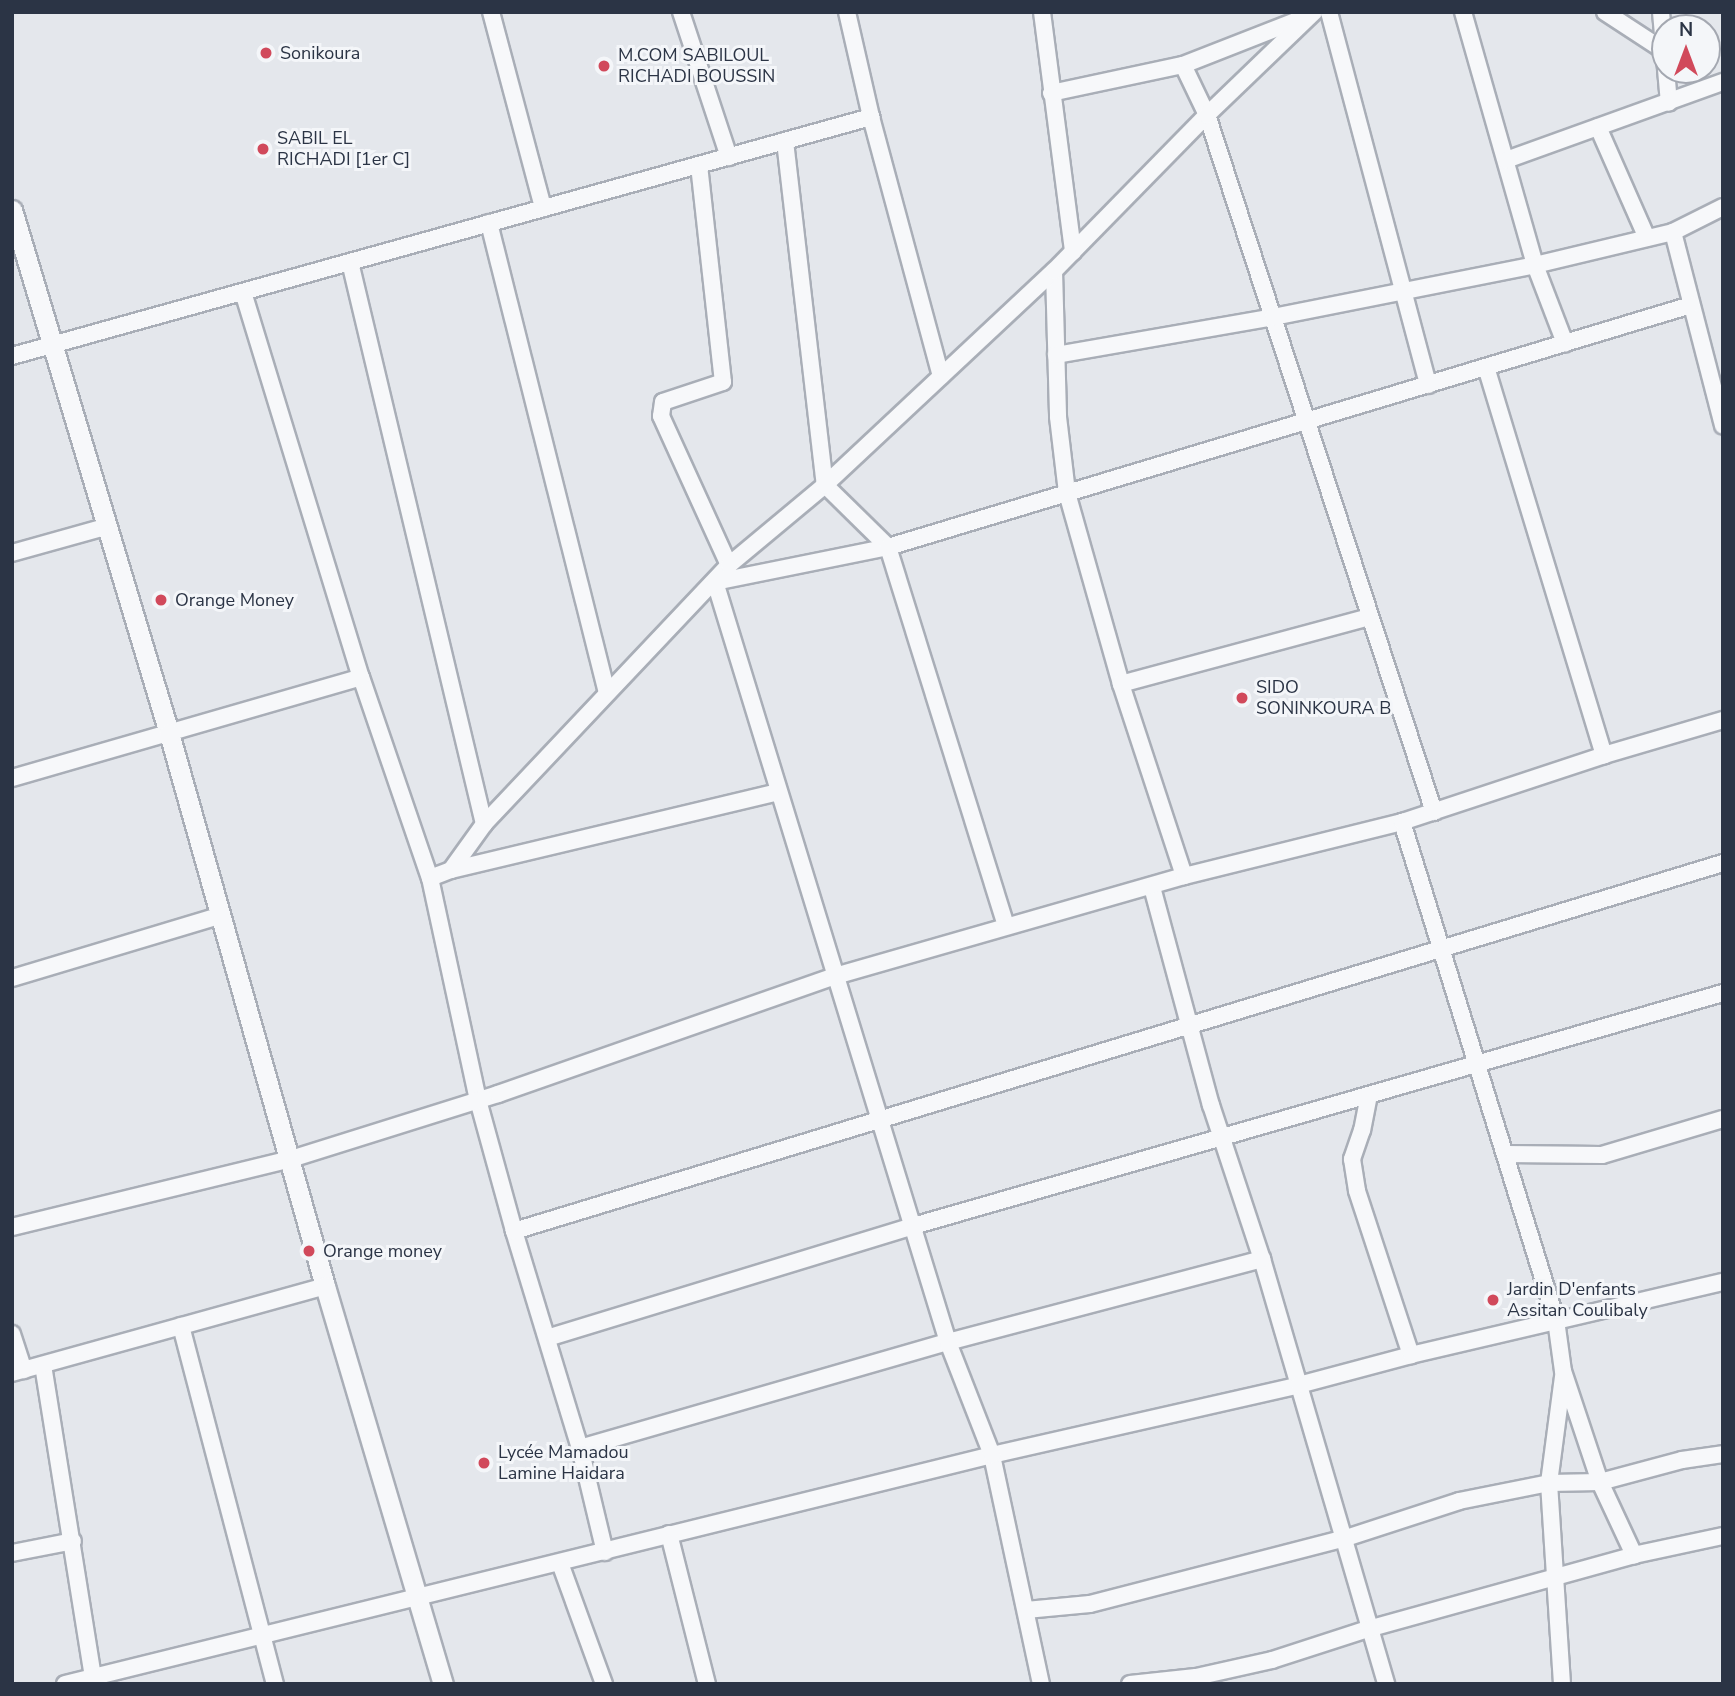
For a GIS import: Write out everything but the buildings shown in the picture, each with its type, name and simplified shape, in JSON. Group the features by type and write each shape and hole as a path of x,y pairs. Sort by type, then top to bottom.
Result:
{"street":[{"path":"491,12 543,208"},
{"path":"681,12 729,157"},
{"path":"847,12 871,117 941,376"},
{"path":"1042,12 1073,252"},
{"path":"1329,12 1428,385"},
{"path":"1463,12 1535,265 1565,343"},
{"path":"1605,12 1651,42"},
{"path":"1051,93 1183,65 1310,14"},
{"path":"451,870 484,824 729,565 825,485 1054,271 1310,14"},
{"path":"1183,65 1207,115 1434,812"},
{"path":"1506,160 1723,82"},
{"path":"1667,84 1669,103"},
{"path":"12,356 871,117"},
{"path":"1598,127 1647,238"},
{"path":"785,141 825,485 888,547 1006,926"},
{"path":"699,165 723,382 663,402 661,416 729,565"},
{"path":"1056,355 1273,317 1403,289 1535,265 1673,232 1723,207"},
{"path":"12,210 169,733 325,1286 443,1684"},
{"path":"489,223 607,692"},
{"path":"1673,232 1723,426"},
{"path":"350,262 484,824"},
{"path":"1054,271 1058,417 1067,494 1121,684 1184,876"},
{"path":"243,292 361,677 430,878 478,1100 514,1231 580,1448 605,1552"},
{"path":"715,582 888,547 1690,305"},
{"path":"1486,367 1604,755"},
{"path":"12,553 105,527"},
{"path":"715,582 948,1342 992,1455 1041,1684"},
{"path":"1121,684 1369,617"},
{"path":"12,778 361,677"},
{"path":"12,1227 291,1159 478,1100 835,976 1184,876 1402,822 1604,755 1723,720"},
{"path":"430,878 451,870 778,792"},
{"path":"1402,822 1556,1320 1563,1371 1600,1482 1634,1555"},
{"path":"514,1231 1190,1028 1723,863"},
{"path":"1152,887 1222,1137 1262,1259 1346,1538 1368,1629 1386,1684"},
{"path":"12,978 222,915"},
{"path":"547,1338 912,1226 1723,993"},
{"path":"1368,1095 1362,1130 1352,1159 1357,1191 1411,1355"},
{"path":"1506,1154 1602,1155 1723,1119"},
{"path":"580,1448 948,1342 1262,1259"},
{"path":"65,1684 93,1677 120,1678 261,1635 669,1534 1723,1282"},
{"path":"12,1334 18,1372 325,1286"},
{"path":"181,1326 275,1684"},
{"path":"43,1365 93,1677"},
{"path":"1562,1684 1549,1483 1563,1371"},
{"path":"1026,1610 1090,1604 1346,1538 1459,1501 1549,1483 1600,1482 1682,1461 1723,1454"},
{"path":"669,1534 707,1684"},
{"path":"1130,1684 1196,1677 1234,1668 1557,1579 1634,1555 1723,1536"},
{"path":"12,1553 73,1541"},
{"path":"560,1563 604,1684"}],"place":[{"name":"Sonikoura","path":"266,53"},
{"name":"M.COM SABILOUL RICHADI BOUSSIN","path":"604,66"},
{"name":"SABIL EL RICHADI [1er C]","path":"263,149"},
{"name":"Orange Money","path":"161,600"},
{"name":"SIDO SONINKOURA B","path":"1242,698"},
{"name":"Orange money","path":"309,1251"},
{"name":"Jardin D'enfants Assitan Coulibaly","path":"1493,1300"},
{"name":"Lycée Mamadou Lamine Haidara","path":"484,1463"}]}
